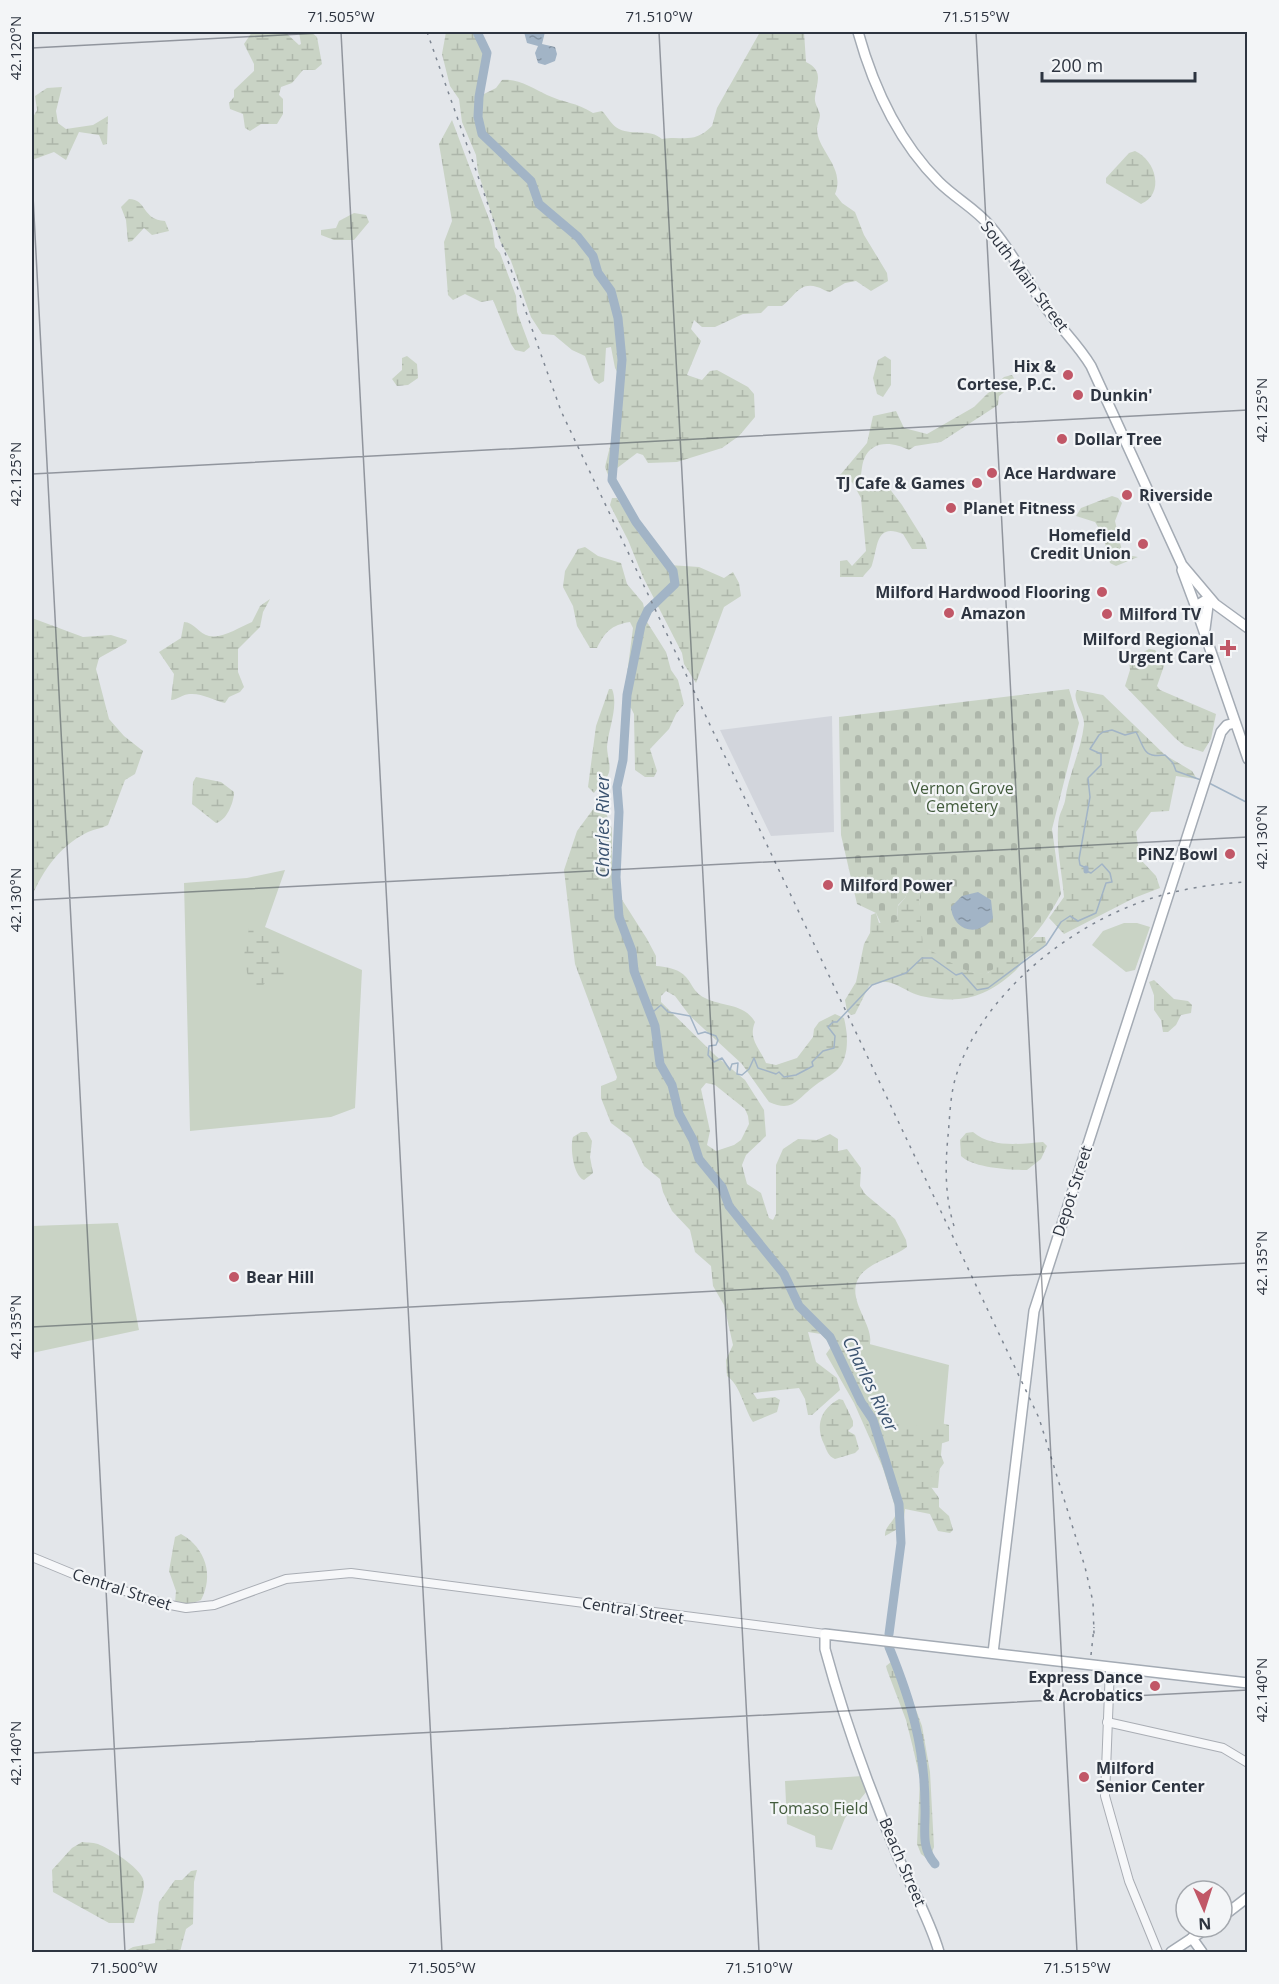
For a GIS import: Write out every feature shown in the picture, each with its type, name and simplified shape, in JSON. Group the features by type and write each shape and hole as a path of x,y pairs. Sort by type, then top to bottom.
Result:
{"main road":[{"name":"South Main Street","path":"858,32 864,57 879,93 916,156 940,183 991,226 1014,257 1045,307 1084,354 1105,394 1179,562 1209,598 1248,628"},
{"path":"1179,562 1202,618 1248,759"},
{"path":"1202,618 1209,598"},
{"path":"1202,618 1215,614 1231,617"},
{"name":"Depot Street","path":"993,1653 1034,1311 1222,730 1231,711"},
{"path":"1222,730 1227,724 1237,727"},
{"path":"1218,743 1237,727"},
{"name":"Central Street","path":"825,1634 1248,1683"},
{"name":"Beach Street","path":"825,1634 825,1649 852,1741 894,1847 928,1921 939,1953"},
{"path":"1234,1908 1248,1897"},
{"path":"1171,1953 1191,1939"},
{"path":"1193,1939 1202,1953"}],"street":[{"name":"Central Street","path":"32,1557 78,1576 165,1604 186,1608 214,1605 286,1579 351,1573 825,1634"},
{"path":"1110,1667 1105,1796 1130,1881 1158,1953"},
{"path":"1107,1722 1223,1748 1248,1763"}],"shaded area":[{"path":"832,716 834,832 771,836 720,730"}],"green space":[{"path":"252,32 285,32 299,45 301,44 299,32 311,32 317,37 322,64 315,70 303,70 292,83 281,87 279,95 283,99 283,114 277,124 261,124 250,131 245,128 243,114 230,109 229,103 234,97 234,90 254,71 254,64 244,44"},
{"path":"446,32 474,32 485,54 482,81 484,94 496,88 502,80 526,84 553,98 593,113 602,111 619,129 652,134 662,139 693,137 712,126 717,108 760,32 804,32 806,62 816,69 818,78 815,100 820,115 817,127 818,137 837,176 835,194 842,203 855,212 864,235 887,273 888,281 871,291 856,281 845,283 830,292 817,287 805,286 782,306 768,306 761,313 743,314 715,327 702,327 694,320 691,329 701,341 687,375 702,380 710,371 717,370 748,387 754,394 755,417 739,436 722,448 677,462 648,463 643,455 637,453 608,475 605,467 613,434 619,375 615,368 611,347 606,348 604,381 599,384 594,380 585,356 572,350 554,335 542,334 531,317 511,261 500,241 478,172 476,155 462,122 459,99 450,86 442,54"},
{"path":"62,87 56,111 58,123 66,129 93,125 108,116 107,144 103,145 99,135 79,132 66,160 54,152 32,160 32,119 37,110 35,96 47,88"},
{"path":"452,120 492,227 495,247 500,253 516,296 517,312 530,347 524,352 515,350 511,344 493,300 481,302 465,294 453,300 448,295 444,242 452,221 439,144"},
{"path":"1135,151 1148,162 1155,177 1153,193 1141,204 1106,183 1106,178 1129,153"},
{"path":"129,199 139,202 152,217 165,221 169,231 152,235 144,228 132,241 128,242 126,220 121,207"},
{"path":"354,213 366,215 369,222 354,240 334,240 321,235 321,230 336,228 339,221"},
{"path":"407,356 417,364 418,378 408,385 397,386 392,379 402,370 402,358"},
{"path":"885,356 891,360 891,385 883,397 877,394 873,378 878,360"},
{"path":"1012,375 1015,380 1013,386 999,396 998,405 941,442 915,446 909,450 890,444 872,448 863,462 859,482 864,485 880,482 889,488 902,505 927,549 912,549 903,534 887,531 879,539 871,566 863,577 840,577 840,561 847,560 852,566 866,551 861,498 852,482 841,487 835,477 841,474 867,443 873,416 896,411 904,428 927,434 974,407 1004,377"},
{"path":"1112,496 1118,498 1122,503 1115,521 1122,551 1127,555 1138,557 1116,566 1110,563 1103,535 1095,522 1076,516 1081,508"},
{"path":"612,498 617,498 638,532 669,565 699,567 724,578 733,572 739,583 741,596 724,607 696,683 684,664 682,653 643,577 610,505"},
{"path":"585,547 598,556 621,563 627,584 643,603 647,622 666,652 671,670 678,680 684,704 669,729 650,749 657,771 654,777 645,777 635,770 634,714 631,708 623,705 633,628 630,622 613,627 597,648 590,648 577,626 573,606 563,587 565,571 578,549"},
{"path":"270,599 263,612 260,627 238,649 238,672 244,687 240,692 229,697 225,703 194,694 171,700 174,674 159,652 181,638 184,622 191,624 205,635 220,636 252,622 260,606"},
{"path":"32,618 83,637 111,635 127,640 126,643 99,658 96,669 109,719 124,736 143,751 135,774 125,780 108,825 86,833 60,852 47,868 32,896"},
{"path":"1149,649 1155,650 1165,663 1157,686 1160,690 1216,714 1211,739 1203,752 1185,746 1175,738 1125,686 1130,670 1129,660"},
{"path":"609,689 612,689 614,703 607,747 609,772 594,793 588,787 596,726"},
{"name":"Vernon Grove Cemetery","path":"1069,689 1079,723 1052,829 1061,894 1043,924 1021,950 986,974 961,968 923,947 919,901 922,886 918,881 912,882 905,898 898,905 897,919 892,926 882,926 876,913 857,904 841,835 839,717"},
{"path":"1077,690 1103,695 1165,755 1192,771 1197,779 1176,776 1169,811 1151,812 1136,832 1140,859 1156,876 1160,888 1134,898 1064,934 1049,918 1064,897 1058,828 1084,725 1076,698"},
{"path":"196,777 221,782 234,792 229,811 220,822 216,823 192,804 193,782"},
{"path":"597,804 603,805 612,829 612,884 647,939 656,956 656,966 678,971 705,998 745,1011 755,1022 753,1033 755,1043 766,1063 776,1065 797,1058 813,1037 814,1029 819,1022 835,1014 844,1018 847,1046 841,1066 794,1103 784,1106 769,1102 742,1064 690,1016 675,996 666,991 661,996 661,1002 716,1056 745,1080 764,1110 766,1136 746,1155 742,1165 747,1184 761,1193 769,1218 773,1220 776,1214 776,1165 783,1149 798,1139 817,1140 830,1134 838,1139 838,1151 847,1149 861,1168 860,1186 865,1194 895,1219 906,1240 907,1247 873,1265 858,1279 855,1289 856,1299 868,1327 870,1346 865,1354 849,1364 860,1384 864,1398 874,1411 886,1413 898,1422 914,1424 925,1433 941,1423 949,1425 949,1441 937,1445 944,1463 936,1474 926,1480 939,1498 939,1507 949,1516 953,1530 950,1533 938,1531 930,1514 905,1509 903,1526 885,1536 886,1529 895,1517 896,1510 876,1446 830,1344 821,1334 808,1332 816,1362 837,1378 840,1390 812,1415 808,1415 805,1399 799,1388 753,1393 757,1399 775,1397 780,1400 777,1412 753,1422 736,1386 727,1376 726,1360 733,1345 724,1305 713,1286 711,1266 695,1252 690,1230 672,1211 660,1179 644,1166 631,1138 611,1123 601,1098 601,1086 616,1080 617,1077 575,964 564,870 577,831","holes":["706,1083 715,1085 745,1109 749,1124 741,1140 716,1151 707,1145 710,1131 701,1089"]},
{"path":"285,870 265,927 362,970 355,1108 331,1117 190,1131 184,883 247,878"},
{"path":"912,881 918,881 922,886 919,901 929,950 963,968 978,973 988,973 994,966 1014,955 1034,937 1045,937 1046,945 1026,958 1003,981 981,994 959,999 935,998 914,994 890,983 877,983 869,986 855,1014 851,1015 847,1011 845,1000 856,982 864,944 870,933 871,915 876,913 879,923 897,919 898,906 905,898"},
{"path":"1124,923 1137,923 1150,927 1135,970 1126,972 1092,945 1103,931"},
{"path":"249,928 280,941 279,957 288,972 268,981 254,993 243,961"},
{"path":"1154,980 1174,999 1188,1001 1192,1005 1191,1013 1181,1015 1176,1025 1168,1032 1163,1032 1161,1020 1154,1010 1154,995 1149,982"},
{"path":"581,1132 587,1132 592,1141 590,1157 593,1173 584,1180 577,1173 572,1154 573,1137"},
{"path":"973,1132 997,1143 1043,1142 1047,1146 1041,1159 1027,1170 983,1166 961,1156 960,1140 966,1133"},
{"path":"118,1223 139,1330 32,1353 32,1226"},
{"path":"839,1336 949,1365 938,1488 891,1486 854,1403 826,1354"},
{"path":"839,1399 843,1400 853,1421 853,1426 848,1431 855,1435 859,1449 855,1453 835,1459 826,1449 821,1437 820,1424 824,1413"},
{"path":"181,1534 190,1540 202,1555 207,1572 207,1582 201,1600 190,1604 175,1603 176,1591 169,1571 175,1537"},
{"path":"884,1646 893,1648 922,1726 930,1772 934,1847 929,1860 921,1854 917,1844 920,1779 906,1720 887,1670 886,1666 891,1662"},
{"name":"Tomaso Field","path":"863,1776 866,1792 845,1818 832,1850 816,1847 815,1836 787,1824 785,1781"},
{"path":"82,1842 98,1844 112,1851 127,1861 143,1878 143,1891 134,1923 109,1923 53,1892 52,1870 72,1848"},
{"path":"197,1870 194,1882 193,1924 186,1929 180,1952 124,1952 133,1947 155,1943 159,1902 175,1880 182,1880 191,1871"}],"water":[{"path":"524,32 545,32 542,44 555,47 557,54 555,61 545,65 538,63 535,53 538,46 527,43"},
{"path":"978,892 991,900 993,918 980,928 967,929 956,922 951,907 962,896"}],"waterway":[{"name":"Charles River","path":"477,32 487,53 479,97 478,117 482,134 531,181 539,204 578,237 593,256 598,273 611,291 618,318 622,360 612,480 636,522 673,571 675,584 648,610 641,625 627,695 623,760 617,787 619,812 616,877 619,917 632,951 634,971 655,1026 660,1064 672,1085 679,1114 693,1140 699,1159 722,1187 729,1206 784,1274 799,1306 830,1337 861,1402 873,1420 899,1504 901,1543 889,1634"},
{"path":"1086,868 1080,865 1079,859 1090,797 1088,778 1101,765 1101,754 1090,749 1099,735 1112,730 1125,735 1136,732 1145,751 1152,755 1165,755 1173,763 1176,771 1201,780"},
{"path":"1209,783 1248,803"},
{"path":"648,1007 654,1011 661,1005 668,1012 690,1016 698,1034 705,1032 716,1036 718,1040 716,1045 709,1046 708,1055 714,1062 722,1058 730,1070 732,1064 738,1063 737,1074 742,1075 749,1069 754,1058 758,1068 776,1074 779,1072 784,1077 796,1075 813,1066 812,1062 823,1051 834,1048 835,1036 828,1027 833,1022 837,1022 872,985 906,973 922,958 932,958 956,975 962,973 977,990 988,988 1046,945 1061,922 1070,916 1078,921 1096,913 1106,883 1112,882 1110,873 1102,864 1091,873 1086,871"},
{"name":"Charles River","path":"889,1647 904,1686 915,1725 922,1764 927,1851 935,1864"}],"railway":[{"path":"427,32 561,411 1039,1418 1085,1567 1093,1602 1094,1634"},
{"path":"954,1226 947,1193 946,1170 953,1088 969,1046 984,1020 1003,996 1049,953 1101,919 1128,907 1187,889 1248,882"},
{"path":"1091,1655 1094,1627"}],"place":[{"name":"Hix & Cortese, P.C.","path":"1068,375"},
{"name":"Dunkin'","path":"1078,395"},
{"name":"Dollar Tree","path":"1062,439"},
{"name":"Ace Hardware","path":"992,473"},
{"name":"TJ Cafe & Games","path":"977,483"},
{"name":"Riverside","path":"1127,495"},
{"name":"Planet Fitness","path":"951,508"},
{"name":"Homefield Credit Union","path":"1143,544"},
{"name":"Milford Hardwood Flooring","path":"1102,592"},
{"name":"Amazon","path":"949,613"},
{"name":"Milford TV","path":"1107,614"},
{"name":"Milford Regional Urgent Care","path":"1228,648"},
{"name":"PiNZ Bowl","path":"1230,854"},
{"name":"Milford Power","path":"828,885"},
{"name":"Bear Hill","path":"234,1277"},
{"name":"Express Dance & Acrobatics","path":"1155,1686"},
{"name":"Milford Senior Center","path":"1084,1777"}]}
